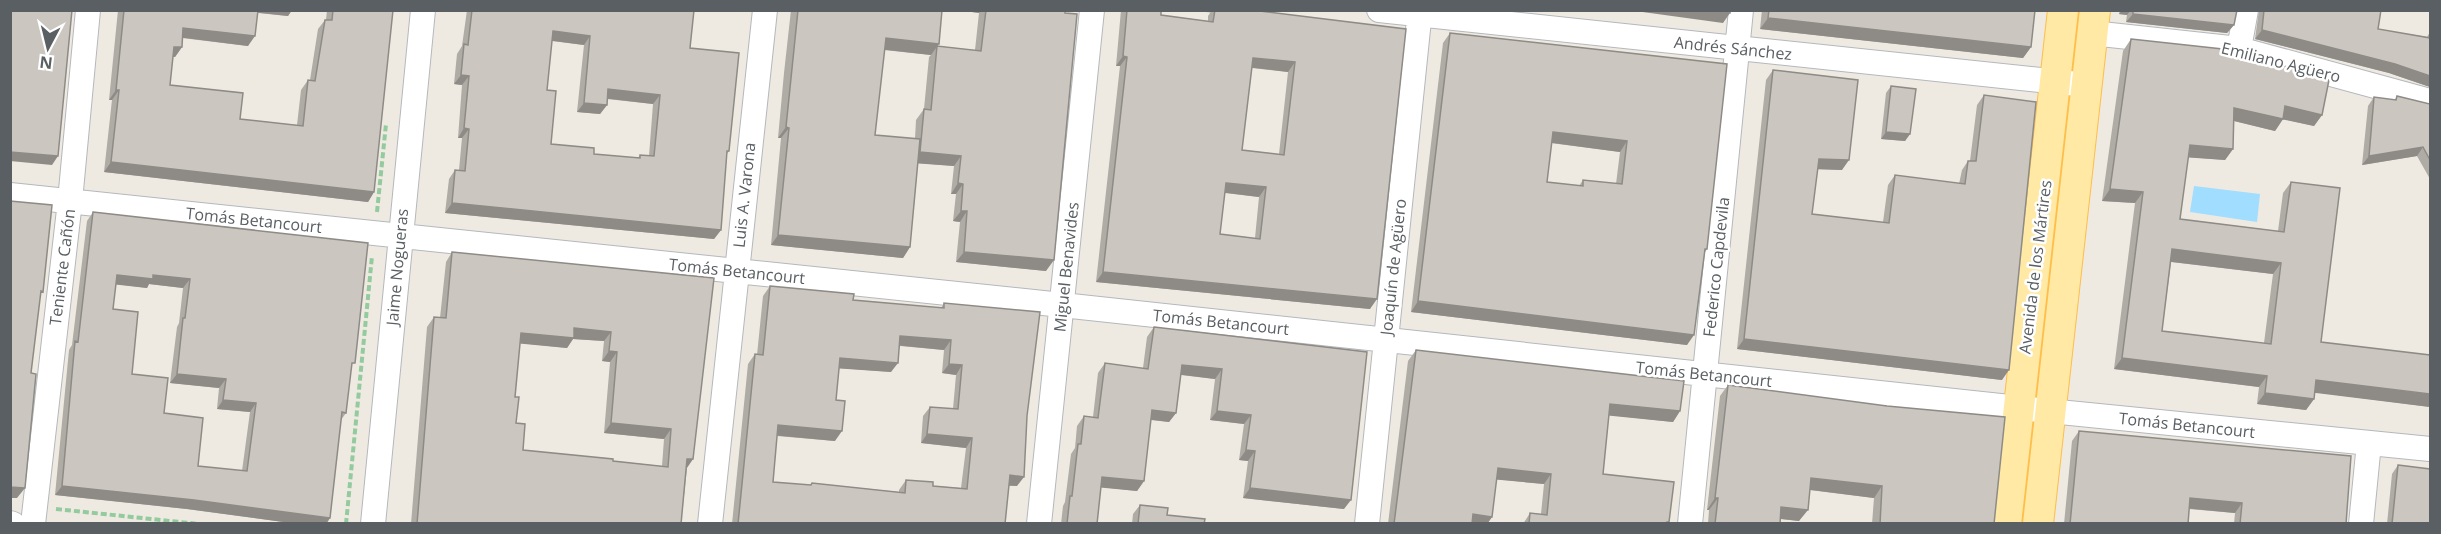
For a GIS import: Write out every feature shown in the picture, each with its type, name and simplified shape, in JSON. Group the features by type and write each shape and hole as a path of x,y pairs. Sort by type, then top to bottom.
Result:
{"main road":[{"name":"Avenida de los Mártires","path":"2006,524 2063,10"},
{"name":"Avenida de los Mártires","path":"2038,524 2093,22"}],"street":[{"name":"Teniente Cañón","path":"34,515 70,201 88,10"},
{"name":"Jaime Nogueras","path":"373,524 423,10"},
{"name":"Luis A. Varona","path":"710,524 765,10"},
{"name":"Miguel Benavides","path":"1039,524 1092,10"},
{"name":"Andrés Sánchez","path":"1379,10 2087,85"},
{"name":"Federico Capdevila","path":"1690,524 1742,10"},
{"path":"2239,49 2246,10"},
{"name":"Joaquín de Agüero","path":"1367,524 1419,13"},
{"name":"Emiliano Agüero","path":"2093,22 2239,49 2430,101"},
{"name":"Tomás Betancourt","path":"10,195 1062,304 2019,408 2430,449"},
{"path":"2361,524 2369,443"}],"path":[{"path":"346,524 386,123"},
{"path":"34,515 200,524"}],"water":[{"path":"2194,186 2260,194 2257,222 2190,212"}],"building":[{"path":"10,10 72,10 58,156 10,152"},
{"path":"124,10 258,10 255,36 183,28 182,47 174,47 170,85 243,93 240,119 303,126 308,80 315,81 325,20 332,20 333,10 393,10 374,192 111,162 119,90 116,90"},
{"path":"472,10 694,10 690,48 739,53 729,151 727,151 721,230 452,203 455,170 465,171 469,129 464,128 469,76 461,75 464,44 468,45","holes":["553,31 590,36 584,103 607,105 608,89 660,95 654,156 640,155 640,158 594,154 594,148 551,144 556,91 547,90"]},
{"path":"798,10 942,10 939,44 886,38 875,135 920,139 910,247 778,235"},
{"path":"986,10 1065,10 1065,13 1077,14 1054,260 964,252 967,211 961,211 963,184 958,183 961,156 920,152 924,109 931,110 937,46 981,51"},
{"path":"1127,10 1161,10 1161,15 1213,22 1215,10 1251,10 1406,29 1377,299 1103,272 1127,57 1123,56","holes":["1253,58 1295,62 1284,155 1242,150","1226,183 1266,187 1260,239 1220,234"]},
{"path":"1708,10 1730,10 1730,13"},
{"path":"1769,10 2035,10 2031,47 1768,18"},
{"path":"2133,10 2237,10 2234,25 2133,14"},
{"path":"2264,10 2381,10 2378,29 2430,38 2430,76 2395,64 2262,30"},
{"path":"1450,33 1727,64 1707,249 1705,249 1694,335 1418,301","holes":["1553,132 1627,141 1622,184 1583,180 1583,186 1547,182"]},
{"path":"2131,39 2232,50 2329,80 2322,115 2285,106 2283,119 2234,108 2233,149 2190,145 2180,219 2284,232 2291,182 2340,188 2321,342 2430,355 2430,394 2316,380 2314,399 2265,393 2267,376 2122,358 2143,192 2110,189","holes":["2172,249 2281,263 2271,344 2162,331"]},
{"path":"1773,70 1858,80 1849,160 1819,159 1812,214 1889,223 1895,175 1965,184 1968,161 1976,161 1984,95 2036,102 2009,370 1744,339"},
{"path":"1891,86 1916,89 1910,134 1886,132"},
{"path":"2397,96 2430,104 2430,160 2423,147 2369,156 2374,97 2396,100"},
{"path":"10,201 52,205 43,292 41,291 31,373 36,374 25,488 10,487"},
{"path":"93,212 368,243 355,363 352,363 346,413 342,412 330,518 62,486 75,341 78,342","holes":["117,275 153,279 153,275 190,279 177,374 226,379 223,400 256,403 247,471 198,466 203,418 164,413 168,378 132,374 138,312 113,309"]},
{"path":"452,252 714,278 693,459 687,459 681,524 417,524 434,317 446,318","holes":["574,328 611,332 609,351 617,352 611,423 671,429 668,467 523,450 525,424 516,423 519,397 515,397 521,333 574,338"]},
{"path":"770,286 854,294 853,300 944,308 944,303 1040,312 1027,416 1024,477 1010,475 1005,524 738,524 755,354 763,355","holes":["900,336 951,340 949,364 962,365 958,409 930,407 927,434 972,438 967,489 933,486 933,482 906,480 905,493 812,483 811,485 773,482 778,425 842,431 845,401 836,400 840,358 898,363"]},
{"path":"1154,327 1367,352 1351,500 1250,488 1255,451 1246,450 1251,415 1217,411 1222,369 1182,365 1176,413 1152,410 1144,481 1102,477 1097,524 1067,524 1084,416 1098,418 1105,363 1148,369"},
{"path":"1416,350 1684,381 1680,411 1610,404 1603,474 1674,482 1669,522 1667,524 1529,524 1530,513 1547,515 1551,474 1498,468 1492,517 1473,514 1472,524 1394,524"},
{"path":"1728,385 1887,406 2005,417 1994,524 1880,524 1882,486 1811,478 1808,510 1781,507 1780,524 1715,524 1718,498 1715,498"},
{"path":"2079,431 2351,456 2346,524 2240,524 2242,503 2190,498 2188,524 2070,524"},
{"path":"2398,465 2430,469 2430,524 2392,524"},
{"path":"1140,505 1168,508 1167,515 1205,519 1204,524 1138,524"}]}
